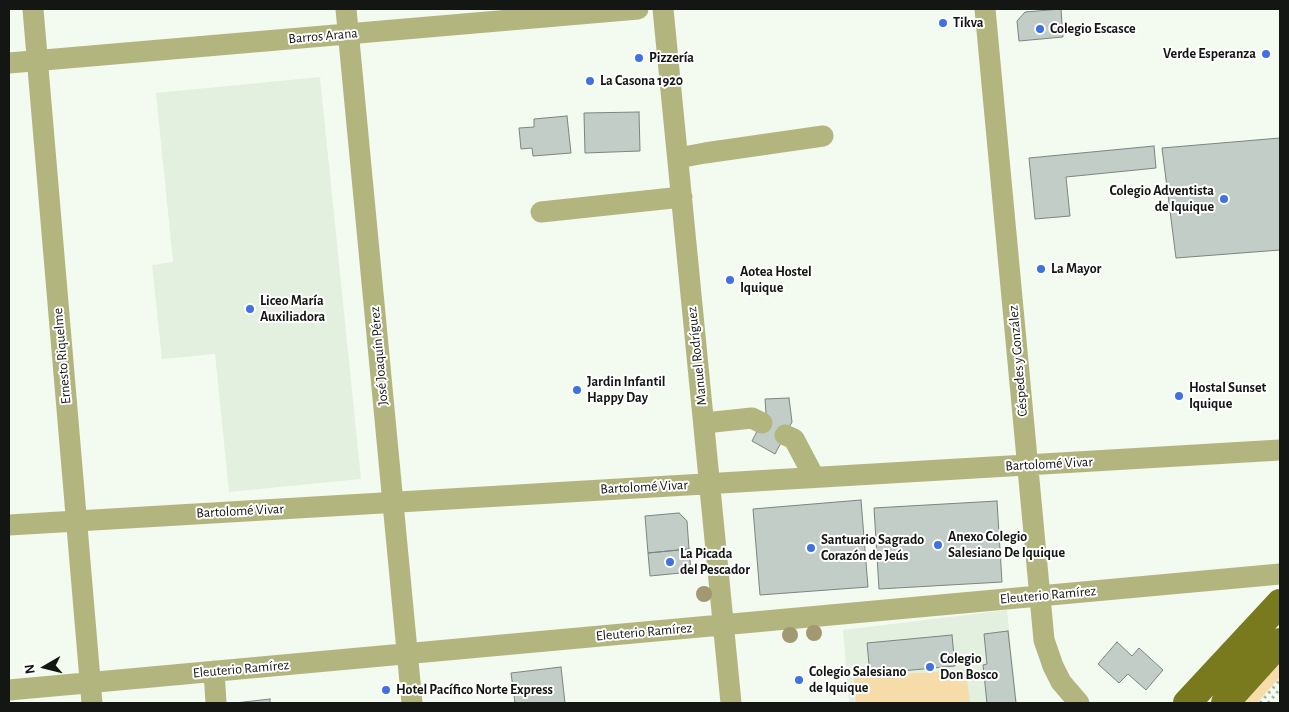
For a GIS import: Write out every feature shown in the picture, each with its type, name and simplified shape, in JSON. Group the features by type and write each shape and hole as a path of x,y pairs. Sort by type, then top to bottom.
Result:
{"main road":[{"path":"1187,703 1280,603"},
{"path":"1225,703 1280,642"}],"street":[{"name":"Ernesto Riquelme","path":"34,9 92,693"},
{"name":"José Joaquín Pérez","path":"346,9 412,703"},
{"name":"Barros Arana","path":"9,63 638,9"},
{"name":"Manuel Rodríguez","path":"663,9 732,703"},
{"name":"Céspedes y González","path":"985,9 1044,640 1048,654 1061,682 1079,703"},
{"path":"678,158 824,136"},
{"path":"542,212 682,197"},
{"path":"704,424 752,418 762,423"},
{"path":"785,435 794,439 814,477"},
{"name":"Bartolomé Vivar","path":"9,525 1280,450"},
{"name":"Eleuterio Ramírez","path":"9,690 92,693 214,671 1280,574"},
{"path":"214,671 216,703"}],"path":[{"path":"1260,703 1280,680"},
{"path":"1268,703 1280,689"}],"shaded area":[{"name":"Liceo María Auxiliadora","path":"320,77 361,479 229,492 215,354 162,359 152,265 173,262 156,93"},
{"name":"Colegio Don Bosco","path":"1007,610 1017,703 849,703 843,630"},
{"path":"1280,660 1280,677 1257,703 1240,703"},
{"path":"966,670 970,703 856,703 854,677"}],"building":[{"name":"Colegio Escasce","path":"1061,9 1063,37 1019,41 1017,21 1025,12"},
{"path":"639,112 640,151 585,153 584,113"},
{"path":"567,116 571,153 533,156 532,148 521,149 519,128 534,127 534,119"},
{"name":"Colegio Adventista de Iquique","path":"1280,138 1280,250 1176,258 1162,148"},
{"path":"1154,146 1156,168 1066,177 1070,216 1035,219 1029,158"},
{"path":"789,398 792,422 775,454 752,441 766,414 765,399"},
{"name":"Santuario Sagrado Corazón de Jeús","path":"861,500 868,587 760,595 753,509"},
{"name":"Anexo Colegio Salesiano De Iquique","path":"997,501 1002,582 879,589 874,508"},
{"path":"679,513 687,521 689,549 648,553 645,516"},
{"name":"La Picada del Pescador","path":"689,549 691,572 650,576 648,553"},
{"path":"1008,631 1016,703 987,703 983,665 987,664 984,634"},
{"path":"952,635 955,666 870,674 867,643"},
{"path":"1117,642 1132,656 1139,648 1163,670 1146,690 1128,674 1119,683 1098,664"},
{"path":"561,667 565,703 515,703 511,673"},
{"path":"270,699 270,703 235,703"}],"place":[{"name":"Tikva","path":"943,23"},
{"name":"Colegio Escasce","path":"1040,29"},
{"name":"Verde Esperanza","path":"1266,54"},
{"name":"Pizzería","path":"639,58"},
{"name":"La Casona 1920","path":"590,81"},
{"name":"Colegio Adventista de Iquique","path":"1224,199"},
{"name":"La Mayor","path":"1041,269"},
{"name":"Aotea Hostel Iquique","path":"730,280"},
{"name":"Liceo María Auxiliadora","path":"250,309"},
{"name":"Jardin Infantil Happy Day","path":"577,390"},
{"name":"Hostal Sunset Iquique","path":"1179,396"},
{"name":"Anexo Colegio Salesiano De Iquique","path":"938,545"},
{"name":"Santuario Sagrado Corazón de Jeús","path":"811,548"},
{"name":"La Picada del Pescador","path":"670,562"},
{"name":"Colegio Don Bosco","path":"930,667"},
{"name":"Colegio Salesiano de Iquique","path":"799,680"},
{"name":"Hotel Pacífico Norte Express","path":"386,690"}]}
